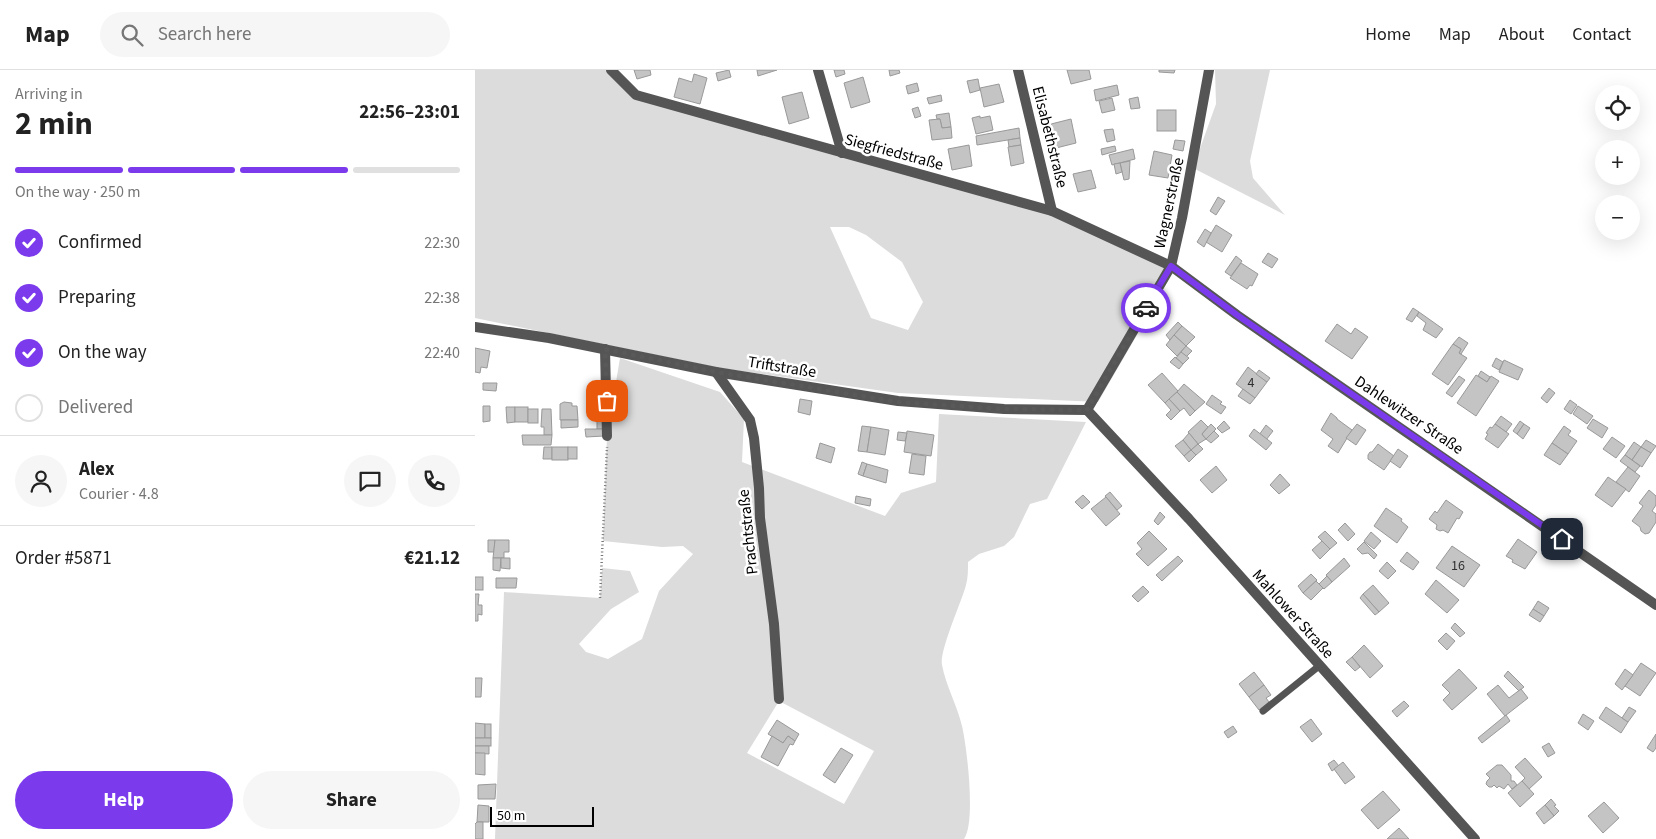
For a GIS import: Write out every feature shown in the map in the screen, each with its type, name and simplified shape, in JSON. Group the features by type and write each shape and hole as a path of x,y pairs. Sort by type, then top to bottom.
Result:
{"street":[{"name":"Siegfriedstraße","path":"611,70 636,95 842,154 1052,211 1171,266"},
{"path":"817,70 842,154"},
{"name":"Elisabethstraße","path":"1018,70 1052,211"},
{"name":"Wagnerstraße","path":"1087,410 1171,266 1183,218 1209,70"},
{"name":"Dahlewitzer Straße","path":"1171,266 1237,315 1656,605"},
{"name":"Triftstraße","path":"475,327 605,349 716,372 898,402 1004,409 1087,410"},
{"path":"605,349 607,436"},
{"name":"Prachtstraße","path":"716,372 750,420 754,438 760,518 774,624 779,699"},
{"name":"Mahlower Straße","path":"1087,410 1189,519 1475,839"}],"lane":[{"path":"1263,711 1319,666"}],"path":[{"path":"601,598 607,436"}],"shaded area":[{"path":"475,70 611,70 636,95 1052,211 1171,266 1137,335 1098,402 898,393 720,368 475,318","holes":["830,227 849,227 866,235 902,262 923,302 908,330 871,318"]},
{"path":"1215,70 1270,70 1250,161 1253,178 1285,215 1193,168 1216,104"},
{"path":"620,358 720,392 744,419 742,462 885,516 901,493 936,482 939,414 1086,422 1047,499 1030,504 1014,537 1004,546 979,554 968,562 966,585 942,658 944,673 962,726 966,750 970,802 968,830 964,839 495,839 504,592 600,598 602,568 630,571 639,592 611,609 579,644 586,652 608,659 642,639 659,591 693,554 683,546 662,547 603,541 607,436","holes":["779,701 874,751 844,804 747,753"]}],"building":[{"path":"634,70 650,70 651,75 637,79"},
{"path":"729,70 731,77 718,81 716,73"},
{"path":"757,70 777,70 758,76"},
{"path":"834,70 844,70 845,74 836,77"},
{"path":"889,70 899,70 900,73 890,76"},
{"path":"1067,70 1089,70 1091,79 1071,84"},
{"path":"1159,70 1175,70 1174,73 1159,72"},
{"path":"694,74 707,78 700,104 674,97 679,78 692,82"},
{"path":"863,77 870,102 851,108 844,83"},
{"path":"978,79 980,90 970,93 967,81"},
{"path":"917,83 919,91 908,94 906,86"},
{"path":"999,84 1004,102 984,107 980,88"},
{"path":"1117,85 1119,95 1096,101 1094,90"},
{"path":"802,92 809,118 789,124 782,97"},
{"path":"941,95 942,101 929,104 927,98"},
{"path":"1138,97 1140,108 1131,109 1129,99"},
{"path":"1112,98 1115,110 1102,113 1099,101"},
{"path":"918,107 921,116 915,118 912,109"},
{"path":"1157,110 1176,110 1176,131 1157,131"},
{"path":"949,113 951,127 942,128 940,119 937,119 936,115"},
{"path":"980,116 980,118 990,116 993,130 976,134 972,118"},
{"path":"940,119 942,128 951,127 952,138 932,140 929,120"},
{"path":"1071,119 1076,143 1056,148 1051,124"},
{"path":"1019,128 1020,138 977,145 976,136"},
{"path":"1113,129 1115,140 1107,142 1104,130"},
{"path":"1020,138 1021,145 1009,147 1008,140"},
{"path":"1175,140 1185,141 1183,151 1173,149"},
{"path":"969,145 972,166 952,170 948,149"},
{"path":"1021,145 1024,163 1011,166 1008,147"},
{"path":"1115,146 1116,151 1102,155 1101,149"},
{"path":"1133,149 1135,159 1112,165 1109,155"},
{"path":"1154,151 1172,155 1168,178 1149,175"},
{"path":"1130,161 1129,179 1124,180 1120,163"},
{"path":"1120,163 1122,172 1116,174 1114,164"},
{"path":"1091,170 1096,188 1078,192 1073,174"},
{"path":"1218,197 1225,201 1216,215 1210,211"},
{"path":"1216,225 1232,235 1222,252 1206,242"},
{"path":"1205,229 1211,233 1204,247 1197,242"},
{"path":"1268,253 1278,259 1272,268 1262,262"},
{"path":"1236,256 1242,261 1231,276 1225,272"},
{"path":"1241,263 1258,274 1252,286 1250,285 1247,289 1230,278"},
{"path":"1413,308 1419,312 1412,322 1406,319"},
{"path":"1419,312 1443,329 1436,338 1423,330 1426,323 1417,316"},
{"path":"1178,322 1182,326 1170,340 1166,335"},
{"path":"1337,324 1351,334 1355,328 1368,337 1352,359 1325,341"},
{"path":"1182,326 1195,337 1186,346 1174,335"},
{"path":"1174,335 1186,346 1177,356 1166,345"},
{"path":"1459,337 1468,343 1461,354 1459,353 1461,349 1453,344"},
{"path":"1453,344 1461,349 1459,353 1467,358 1448,385 1432,374"},
{"path":"1186,346 1192,351 1186,357 1181,352"},
{"path":"475,348 490,351 487,368 481,367 480,373 475,372"},
{"path":"1181,352 1189,358 1183,364 1176,358"},
{"path":"1175,357 1183,364 1179,369 1170,362"},
{"path":"1496,358 1503,362 1499,370 1492,366"},
{"path":"1504,360 1523,369 1518,380 1499,372"},
{"path":"1248,367 1267,382 1255,398 1236,384"},
{"path":"1259,370 1270,378 1267,382 1256,374"},
{"path":"1481,371 1490,377 1487,382 1478,376"},
{"path":"1162,373 1178,391 1165,403 1148,385"},
{"path":"1476,375 1487,382 1491,376 1499,381 1476,416 1457,403"},
{"path":"1459,376 1465,380 1452,397 1446,393"},
{"path":"483,383 497,383 496,391 483,390"},
{"path":"1184,384 1205,402 1195,411 1177,392"},
{"path":"1549,388 1555,393 1547,403 1541,398"},
{"path":"1243,389 1255,398 1250,404 1238,396"},
{"path":"1177,392 1195,411 1190,416 1184,408 1180,411 1169,399"},
{"path":"1212,395 1222,402 1220,404 1226,407 1221,414 1206,404"},
{"path":"800,399 812,401 810,415 798,412"},
{"path":"1169,399 1180,411 1171,420 1166,415 1171,410 1165,403"},
{"path":"1570,400 1577,405 1571,414 1564,409"},
{"path":"564,402 577,406 578,420 560,420 560,404"},
{"path":"483,406 490,406 490,421 483,422"},
{"path":"1578,406 1593,416 1587,424 1573,414"},
{"path":"506,407 515,407 515,422 507,423"},
{"path":"515,407 528,407 528,422 515,422"},
{"path":"528,409 538,409 538,423 528,423"},
{"path":"542,409 551,409 552,435 544,435 544,427 541,427"},
{"path":"1331,413 1352,430 1338,453 1328,446 1333,439 1321,430"},
{"path":"1501,416 1512,424 1506,432 1495,424"},
{"path":"597,417 604,417 604,429 597,429"},
{"path":"1593,419 1608,428 1602,438 1587,428"},
{"path":"561,420 578,420 578,427 561,428"},
{"path":"1201,420 1208,427 1202,434 1206,439 1198,444 1188,432"},
{"path":"1224,421 1230,428 1222,433 1217,428"},
{"path":"1520,421 1524,424 1517,434 1513,431"},
{"path":"1211,424 1216,429 1206,439 1202,434"},
{"path":"1357,424 1366,430 1356,445 1346,438"},
{"path":"1495,424 1509,434 1498,448 1485,439 1490,427 1492,428"},
{"path":"1524,424 1530,428 1523,439 1517,434"},
{"path":"1266,425 1273,431 1266,440 1259,435"},
{"path":"862,426 871,427 867,452 858,451"},
{"path":"1564,426 1571,431 1568,435 1577,441 1568,454 1552,443"},
{"path":"871,427 889,430 885,455 867,452"},
{"path":"585,429 604,429 604,436 586,437"},
{"path":"1254,429 1272,443 1266,450 1249,436"},
{"path":"907,431 934,435 931,456 904,452"},
{"path":"1214,431 1219,436 1211,443 1206,439"},
{"path":"898,432 907,433 905,441 897,440"},
{"path":"1189,433 1198,444 1191,450 1183,440"},
{"path":"522,435 552,435 551,445 523,445"},
{"path":"1612,437 1625,446 1616,458 1603,449"},
{"path":"1183,440 1191,450 1184,456 1175,446"},
{"path":"1646,440 1656,446 1651,453 1641,447"},
{"path":"1634,442 1641,447 1632,460 1625,455"},
{"path":"820,443 835,448 831,463 816,458"},
{"path":"1552,443 1568,454 1560,465 1544,455"},
{"path":"1198,444 1203,449 1196,455 1191,450"},
{"path":"1378,444 1394,456 1384,470 1368,459 1370,452"},
{"path":"544,447 552,447 552,459 543,459"},
{"path":"552,447 568,447 568,460 552,460"},
{"path":"568,447 577,447 577,459 568,459"},
{"path":"1641,447 1651,453 1642,467 1632,460"},
{"path":"1398,449 1408,456 1400,468 1390,461"},
{"path":"1191,450 1196,455 1189,462 1184,456"},
{"path":"912,454 926,456 924,475 909,473"},
{"path":"1625,455 1640,466 1635,472 1620,461"},
{"path":"862,462 867,464 863,476 858,474"},
{"path":"867,464 888,470 886,483 863,476"},
{"path":"1216,466 1227,480 1212,493 1200,480"},
{"path":"1628,467 1640,476 1629,492 1616,482"},
{"path":"1280,474 1290,485 1279,494 1270,485"},
{"path":"1608,477 1626,489 1612,507 1595,495"},
{"path":"1649,490 1656,496 1656,505 1652,511 1656,514 1656,522 1649,533 1645,534 1632,521 1643,506 1639,503"},
{"path":"1110,492 1122,506 1117,510 1105,496"},
{"path":"1083,495 1090,502 1082,509 1075,502"},
{"path":"856,496 871,499 870,506 855,503"},
{"path":"1106,497 1120,514 1106,526 1091,509"},
{"path":"1446,500 1463,512 1448,533 1436,529 1437,525 1429,519 1435,511 1437,513"},
{"path":"1386,508 1402,519 1401,521 1408,527 1397,543 1374,526"},
{"path":"1160,512 1165,517 1158,525 1154,521"},
{"path":"1345,523 1355,534 1348,541 1338,530"},
{"path":"1149,531 1167,549 1148,566 1136,554 1142,549 1137,543"},
{"path":"1325,531 1337,543 1330,549 1318,537"},
{"path":"1371,532 1381,541 1374,549 1364,541"},
{"path":"1518,539 1537,552 1525,569 1512,562 1513,560 1506,556"},
{"path":"488,540 495,540 494,552 488,552"},
{"path":"495,540 509,540 509,552 504,552 504,558 493,558"},
{"path":"1322,541 1330,549 1320,559 1312,550"},
{"path":"1364,542 1377,555 1374,559 1368,553 1362,554 1357,549"},
{"path":"1452,546 1480,565 1464,587 1436,568"},
{"path":"1407,552 1419,562 1413,570 1400,561"},
{"path":"1178,556 1183,561 1162,581 1156,575"},
{"path":"493,558 501,558 500,571 493,570"},
{"path":"501,558 510,558 510,569 501,568"},
{"path":"1344,558 1350,566 1332,582 1326,575"},
{"path":"1387,562 1396,571 1388,579 1379,571"},
{"path":"1311,574 1317,580 1303,593 1298,586"},
{"path":"1327,576 1332,582 1324,589 1319,584"},
{"path":"475,577 483,577 483,590 475,590"},
{"path":"496,578 517,578 516,588 496,588"},
{"path":"1436,580 1459,600 1447,613 1425,594"},
{"path":"1316,581 1323,588 1311,600 1303,593"},
{"path":"1373,585 1389,603 1379,612 1363,594"},
{"path":"1143,586 1149,592 1138,602 1132,596"},
{"path":"475,594 479,594 478,605 482,605 482,615 478,614 478,621 475,621"},
{"path":"1363,594 1379,612 1375,615 1360,598"},
{"path":"1538,601 1549,608 1544,616 1533,609"},
{"path":"1533,609 1544,616 1540,622 1529,615"},
{"path":"1455,623 1465,633 1460,637 1451,628"},
{"path":"1446,633 1455,641 1447,650 1438,641"},
{"path":"1364,645 1383,666 1370,678 1352,657"},
{"path":"1352,657 1360,667 1355,671 1346,662"},
{"path":"1641,663 1656,673 1640,696 1625,686"},
{"path":"1459,669 1477,688 1452,710 1443,700 1450,693 1442,685"},
{"path":"1625,669 1633,675 1622,690 1615,684"},
{"path":"1508,671 1524,687 1519,691 1504,676"},
{"path":"1254,672 1264,685 1249,697 1239,684"},
{"path":"475,678 482,678 481,697 475,697"},
{"path":"1264,685 1271,695 1266,698 1269,702 1259,710 1249,697"},
{"path":"1498,685 1509,698 1521,689 1528,698 1505,716 1487,694"},
{"path":"1404,701 1409,706 1397,717 1392,711"},
{"path":"1606,707 1628,722 1621,733 1599,718"},
{"path":"1629,707 1636,711 1628,722 1622,718"},
{"path":"1583,714 1594,721 1588,730 1578,723"},
{"path":"1506,715 1510,721 1482,743 1478,738"},
{"path":"1311,719 1322,734 1312,742 1300,727"},
{"path":"777,720 799,734 795,741 788,736 783,743 768,734"},
{"path":"475,723 485,724 485,738 475,738"},
{"path":"485,724 491,724 491,738 485,738"},
{"path":"1233,726 1237,732 1228,738 1224,732"},
{"path":"1656,734 1656,748 1653,752 1647,748"},
{"path":"772,736 783,743 788,736 795,741 793,745 790,744 778,766 761,757"},
{"path":"475,738 491,738 491,746 475,746"},
{"path":"1549,743 1555,753 1548,757 1542,747"},
{"path":"475,746 489,746 489,754 475,753"},
{"path":"841,748 853,755 835,783 823,775"},
{"path":"475,753 485,753 485,775 475,774"},
{"path":"1525,758 1542,777 1529,789 1522,781 1525,778 1515,767"},
{"path":"1334,760 1339,766 1332,771 1328,764"},
{"path":"1343,762 1355,777 1345,784 1334,769"},
{"path":"1497,765 1502,765 1511,775 1511,781 1514,781 1517,785 1512,789 1508,784 1504,789 1499,786 1497,788 1494,785 1489,787 1486,784 1490,778 1486,774"},
{"path":"1522,781 1534,794 1520,807 1508,793"},
{"path":"496,784 495,799 478,799 478,785"},
{"path":"1383,791 1400,810 1378,829 1361,810"},
{"path":"1551,799 1559,811 1554,816 1545,805"},
{"path":"1604,802 1619,818 1603,833 1588,816"},
{"path":"478,805 489,806 489,822 477,822"},
{"path":"1545,805 1554,816 1544,824 1536,813"},
{"path":"483,822 483,839 475,839 475,824"},
{"path":"1399,828 1409,839 1387,839"}],"way so far":[{"path":"607,401 605,349 716,372 898,402 1004,409 1087,410 1146,308"}],"route":[{"path":"1146,308 1171,266 1237,315 1562,539"}]}
